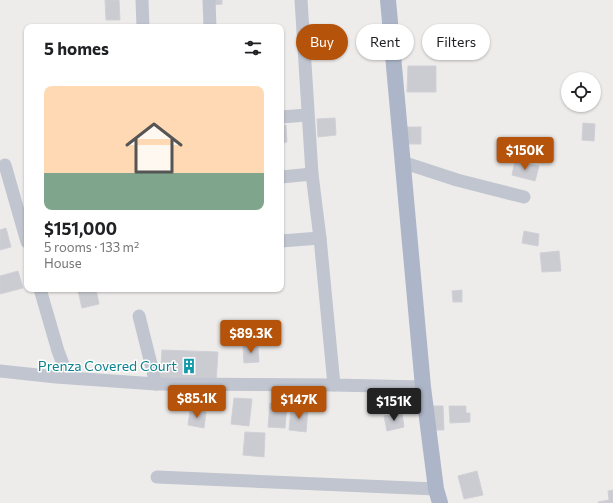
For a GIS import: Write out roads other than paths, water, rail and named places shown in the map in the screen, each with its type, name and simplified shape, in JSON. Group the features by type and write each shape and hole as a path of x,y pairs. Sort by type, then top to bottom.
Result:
{"main road":[{"path":"388,0 423,387 438,496"}],"street":[{"path":"142,0 143,24"},
{"path":"209,0 210,24"},
{"path":"301,0 312,174 320,238 334,385"},
{"path":"284,117 308,115"},
{"path":"402,162 457,180 524,197"},
{"path":"5,165 24,232"},
{"path":"284,177 312,174"},
{"path":"284,241 320,238"},
{"path":"41,292 58,351 68,377"},
{"path":"139,316 156,384"},
{"path":"0,371 56,377 156,384 423,387"},
{"path":"157,477 438,496"}],"place":[{"name":"Prenza Covered Court","path":"189,366"}]}
